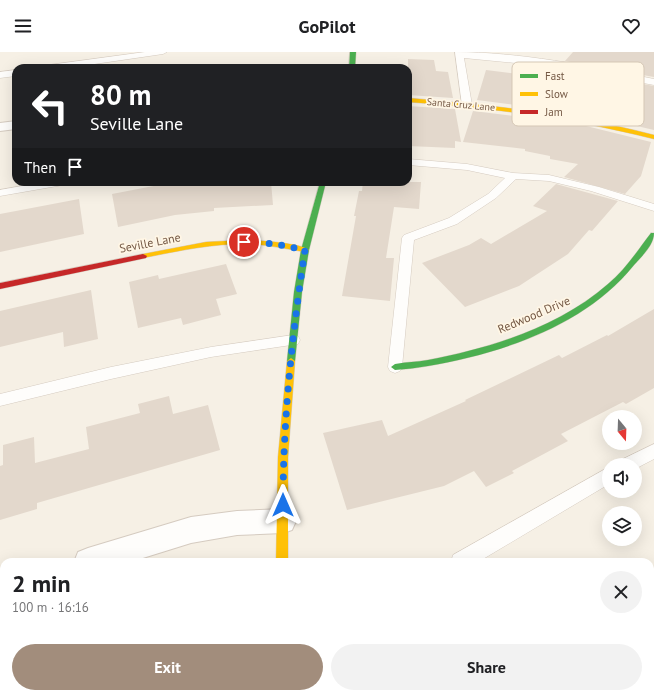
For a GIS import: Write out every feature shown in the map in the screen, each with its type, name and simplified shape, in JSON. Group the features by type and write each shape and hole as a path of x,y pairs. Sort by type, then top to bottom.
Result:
{"street":[{"path":"352,64 353,52"},
{"name":"Santa Cruz Lane","path":"412,100 512,110"},
{"path":"0,127 12,125"},
{"name":"Santa Cruz Lane","path":"612,126 654,137"},
{"path":"282,558 283,457 298,292 305,250 322,186"},
{"name":"Redwood Drive","path":"395,367 434,362 487,348 540,328 569,315 593,300 611,286 654,235"},
{"name":"Seville Lane","path":"0,286 174,250 211,244 244,242 276,244 305,250"},
{"path":"101,558 191,530 237,524 283,521"}],"lane":[{"path":"78,64 163,52"},
{"path":"467,105 459,54 543,62"},
{"path":"0,75 12,74"},
{"path":"644,80 654,82"},
{"path":"412,162 467,167 512,176 557,180 595,188 654,208"},
{"path":"395,367 408,238 453,221 492,196 512,176"},
{"path":"0,193 40,186"},
{"path":"0,400 111,373 204,353 293,340"},
{"path":"640,458 654,451"},
{"path":"467,558 602,479"}],"building":[{"path":"573,52 654,52 654,77 644,75 644,62 565,61"},
{"path":"408,59 434,60 436,71 448,72 453,98 412,95 412,64 408,64"},
{"path":"486,70 512,73 512,104 477,100"},
{"path":"644,84 654,86 654,130 637,126 644,126"},
{"path":"412,106 455,109 461,142 455,141 455,148 412,146"},
{"path":"473,111 512,116 512,126 586,126 651,142 641,176 625,194 564,177 578,164 550,159 550,156 525,151 525,149 463,142"},
{"path":"412,182 421,182 419,209 394,207 386,258 394,258 390,301 342,296 356,216 354,216 359,191 362,191 363,186 412,186"},
{"path":"556,184 618,201 592,231 589,230 568,254 519,286 465,307 422,263 469,245 481,238 491,244 547,211 533,206"},
{"path":"154,186 271,186 273,205 214,208 214,211 175,215 118,227 112,194"},
{"path":"79,199 84,234 0,252 0,214"},
{"path":"226,264 237,294 216,299 221,315 183,325 181,318 138,328 129,282 158,275 159,279"},
{"path":"91,290 98,339 64,347 63,332 0,347 0,311"},
{"path":"654,309 654,388 626,404 623,402 608,410 602,410 602,413 561,434 568,441 512,471 514,473 486,487 474,471 444,486 347,510 323,433 382,420 388,436 466,401 465,400 559,355 562,358 607,335 608,336"},
{"path":"169,396 173,414 208,405 220,450 37,503 37,509 0,520 0,466 3,465 3,445 34,437 35,463 89,449 86,427 140,413 138,404"}],"traffic: fast":[{"path":"352,64 353,52"},
{"path":"291,361 298,292 305,250 322,186"},
{"path":"395,367 428,363 500,345 525,336 572,314 611,286 628,268 654,235"}],"traffic: slow":[{"path":"412,100 512,109"},
{"path":"611,126 654,137"},
{"path":"143,256 193,246 231,242 267,243 305,250"},
{"path":"282,558 283,457 291,361"}],"traffic: jam":[{"path":"0,286 143,256"}],"route":[{"path":"244,242 276,244 305,250 298,292 289,378 283,457 283,505"}]}
